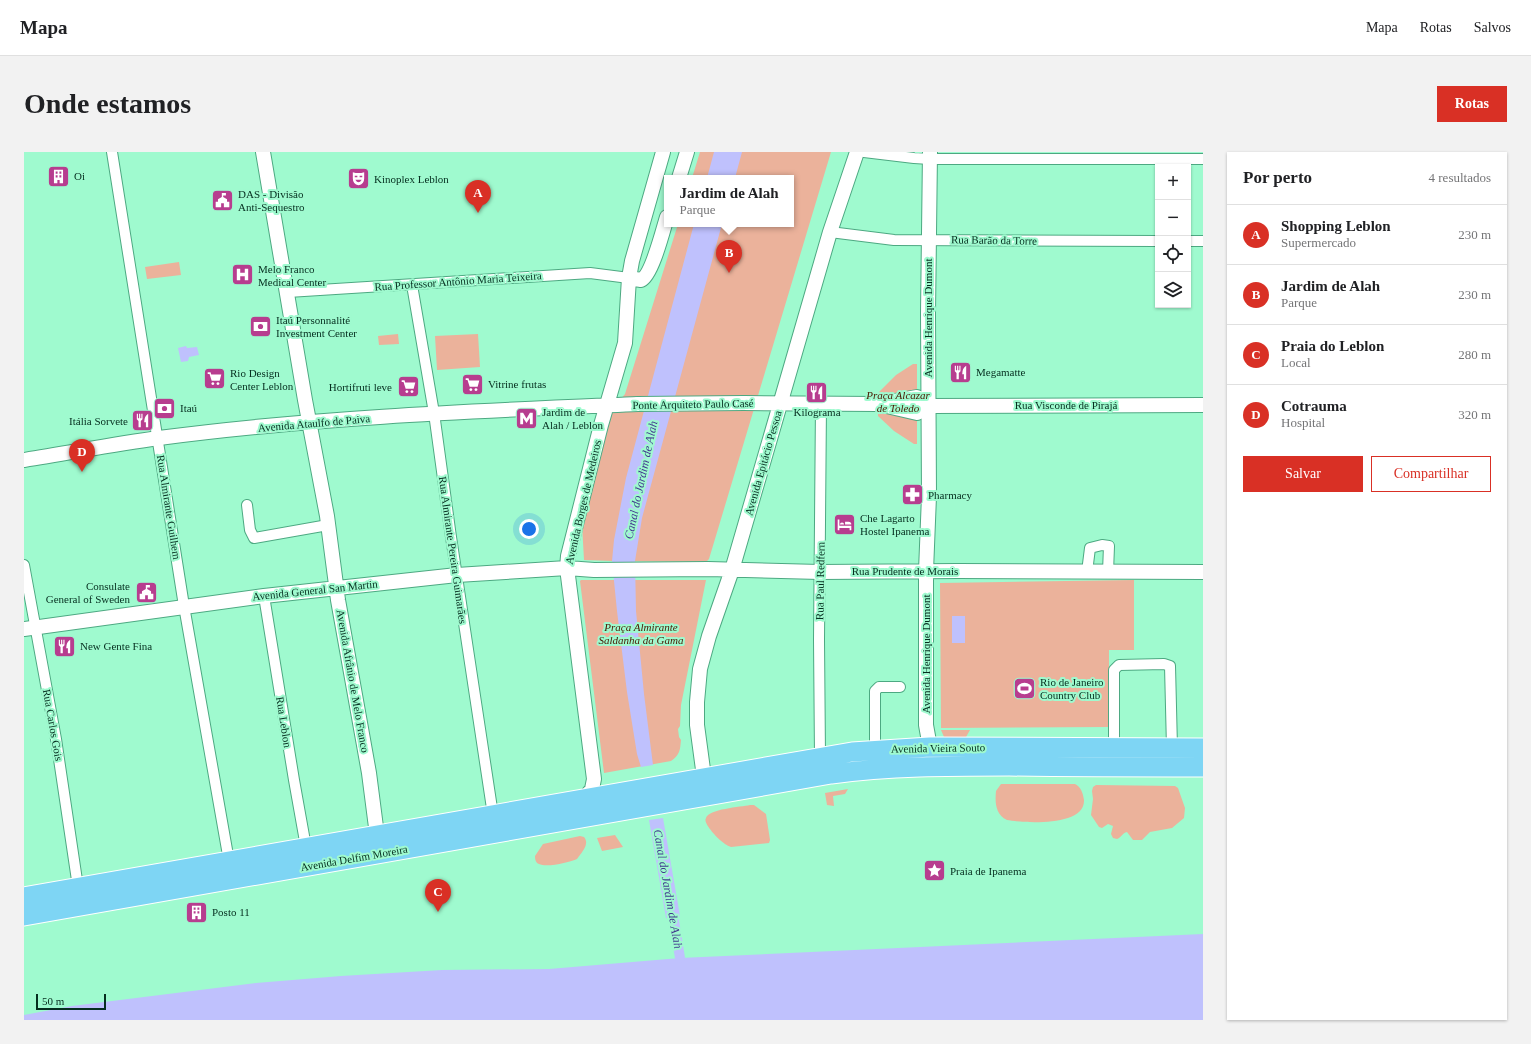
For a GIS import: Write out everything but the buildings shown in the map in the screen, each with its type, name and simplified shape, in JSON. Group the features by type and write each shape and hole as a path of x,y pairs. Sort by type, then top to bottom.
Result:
{"highway":[{"name":"Avenida Vieira Souto","path":"676,782 820,757 875,750 930,747 1203,748"},
{"name":"Avenida Vieira Souto","path":"683,800 861,770 896,767 1203,767"},
{"path":"618,811 631,800 683,790 704,777"},
{"name":"Avenida Delfim Moreira","path":"24,897 676,782"},
{"name":"Avenida Delfim Moreira","path":"24,916 683,800"}],"main road":[{"name":"Avenida Afrânio de Melo Franco","path":"263,152 328,526 337,588 369,773 377,835"},
{"name":"Avenida Borges de Medeiros","path":"585,798 592,789 594,779 567,568 568,556 607,406 626,343 629,278 632,261 663,152"},
{"path":"680,175 687,152"},
{"name":"Avenida Epitácio Pessoa","path":"704,777 697,725 697,702 698,683 709,636 732,570 830,232 857,152"},
{"name":"Avenida Henrique Dumont","path":"930,155 928,406 929,496 926,572 926,725 930,747 944,766"},
{"path":"629,278 641,280 645,277 655,256 664,227"},
{"name":"Rua Visconde de Pirajá","path":"780,404 878,404 917,398 928,406 1203,405"},
{"name":"Ponte Arquiteto Paulo Casé","path":"607,406 638,404 780,404"},
{"name":"Avenida Ataulfo de Paiva","path":"24,460 158,438 309,422 434,413 607,406"},
{"name":"Avenida General San Martin","path":"30,628 264,596 456,575 567,568 608,570"},
{"name":"Rua Prudente de Morais","path":"608,570 708,569 820,572 1203,572"},
{"path":"377,835 390,852"}],"street":[{"name":"Rua Almirante Guilhem","path":"112,152 184,606 229,861"},
{"path":"864,152 914,158 930,155 1203,160"},
{"name":"Rua Barão da Torre","path":"830,232 894,240 1155,241"},
{"path":"1191,241 1203,241"},
{"name":"Rua Professor Antônio Maria Teixeira","path":"288,292 590,273 629,278"},
{"name":"Rua Almirante Pereira Guimarães","path":"412,285 434,413 456,575 493,815"},
{"name":"Rua Paul Redfern","path":"820,757 822,404"},
{"path":"247,505 250,530 254,538 328,526"},
{"path":"1087,572 1090,548 1102,545 1109,546 1108,572"},
{"name":"Rua Carlos Gois","path":"24,565 30,628 56,738 78,887"},
{"name":"Rua Leblon","path":"264,596 306,847"},
{"path":"1114,748 1114,670 1119,665 1164,664 1170,666 1172,748"},
{"path":"875,750 875,691 878,687 900,687"}],"green space":[{"path":"700,152 831,152 709,559 706,562 584,560 582,524 609,413 625,394 677,227 794,227 794,175 693,175"},
{"path":"179,262 181,275 147,279 145,267"},
{"path":"398,334 399,344 379,345 378,336"},
{"path":"478,334 480,367 437,370 435,336"},
{"name":"Praça Alcazar de Toledo","path":"913,364 917,364 917,444 914,444 894,431 878,416 878,393 896,375"},
{"name":"Praça Almirante Saldanha da Gama","path":"581,580 706,580 681,705 680,726 678,729 681,740 680,749 676,757 671,761 604,773"},
{"name":"Rio de Janeiro Country Club","path":"1134,580 1134,650 1109,650 1109,727 941,728 940,583"},
{"path":"941,730 970,730 966,737 944,737"},
{"path":"1001,784 1075,784 1079,787 1083,795 1084,800 1082,809 1075,815 1052,821 1026,822 1007,820 998,811 996,803 996,791"},
{"path":"1096,785 1175,786 1178,788 1185,808 1184,818 1172,828 1150,832 1142,840 1133,840 1127,832 1117,839 1113,838 1111,834 1113,826 1108,824 1102,828 1099,827 1091,815 1093,799 1092,791 1093,787"},
{"path":"848,789 845,794 833,796 834,806 827,805 825,793"},
{"path":"754,805 766,814 770,840 769,843 731,847 717,837 706,822 708,815 712,812"},
{"path":"615,835 623,847 602,851 597,838"},
{"path":"580,836 584,837 586,840 586,845 577,859 553,865 543,865 536,862 535,856 543,844"}],"water":[{"path":"714,152 742,152 736,175 708,175"},
{"path":"693,227 721,227 642,518 635,561 636,611 653,765 641,767 637,754 627,692 612,561 614,540 626,478"},
{"path":"186,346 187,348 197,347 199,355 189,357 188,361 181,362 178,348"},
{"path":"952,616 965,616 965,643 952,643"},
{"path":"663,818 680,916 674,921 666,918 649,820"},
{"path":"1203,934 1203,1020 24,1020 24,1015 72,1006 256,983 341,976 442,970 549,969 680,958"}],"waterway":[{"name":"Canal do Jardim de Alah","path":"672,908 680,958"}],"place":[{"name":"Oi","path":"58,176"},
{"name":"Kinoplex Leblon","path":"359,179"},
{"name":"DAS - Divisão Anti-Sequestro","path":"222,200"},
{"name":"Shopping Leblon","path":"478,213"},
{"name":"Jardim de Alah","path":"729,273"},
{"name":"Melo Franco Medical Center","path":"242,275"},
{"name":"Itaú Personnalité Investment Center","path":"260,326"},
{"name":"Megamatte","path":"961,372"},
{"name":"Rio Design Center Leblon","path":"215,379"},
{"name":"Vitrine frutas","path":"473,384"},
{"name":"Hortifruti leve","path":"408,387"},
{"name":"Kilograma","path":"817,392"},
{"name":"Itaú","path":"165,408"},
{"name":"Jardim de Alah / Leblon","path":"527,418"},
{"name":"Itália Sorvete","path":"143,421"},
{"name":"Cotrauma","path":"82,472"},
{"name":"Pharmacy","path":"912,495"},
{"name":"Che Lagarto Hostel Ipanema","path":"844,524"},
{"name":"Consulate General of Sweden","path":"146,592"},
{"name":"New Gente Fina","path":"65,646"},
{"name":"Rio de Janeiro Country Club","path":"1025,688"},
{"name":"Praia de Ipanema","path":"934,871"},
{"name":"Posto 11","path":"197,912"},
{"name":"Praia do Leblon","path":"438,912"}]}
